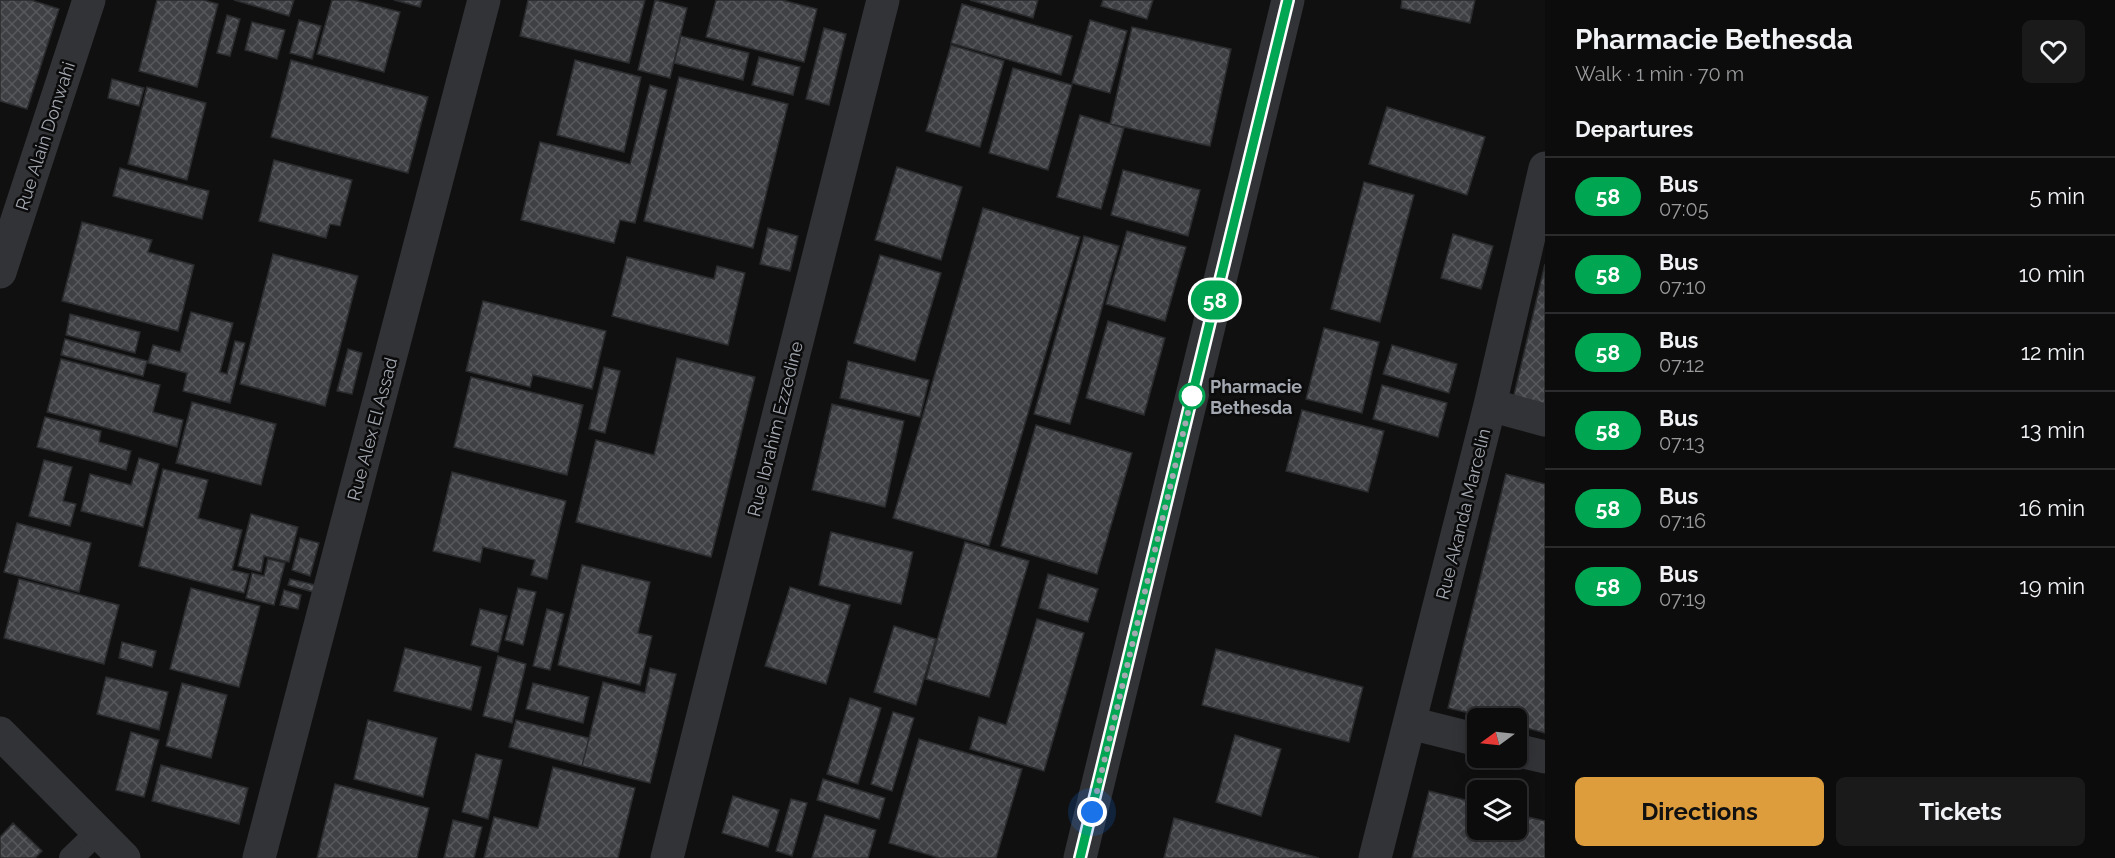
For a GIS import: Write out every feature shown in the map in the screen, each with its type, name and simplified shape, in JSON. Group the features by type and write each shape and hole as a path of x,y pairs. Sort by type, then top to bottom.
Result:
{"street":[{"name":"Rue Alain Donwahi","path":"0,272 89,0"},
{"name":"Rue Alex El Assad","path":"259,858 484,0"},
{"name":"Rue Ibrahim Ezzedine","path":"668,858 883,0"},
{"path":"1080,858 1288,0"},
{"name":"Rue Akanda Marcelin","path":"1375,858 1490,405 1545,168"},
{"path":"1490,405 1545,420"},
{"path":"1410,723 1467,737"},
{"path":"0,733 123,858"},
{"path":"1527,753 1545,757"}],"lane":[{"path":"71,858 98,832"}],"building":[{"path":"0,0 31,0 59,9 27,109 0,101"},
{"path":"157,0 203,0 218,4 197,87 139,71"},
{"path":"234,0 294,0 289,16"},
{"path":"332,0 354,0 400,12 384,72 317,54"},
{"path":"394,0 422,0 420,7"},
{"path":"528,0 645,0 629,63 520,36"},
{"path":"655,0 687,8 670,78 638,70"},
{"path":"716,0 782,0 817,9 804,62 706,37"},
{"path":"970,0 1038,0 1033,18"},
{"path":"1103,0 1153,0 1147,19 1101,6"},
{"path":"1402,0 1475,0 1470,23 1401,8"},
{"path":"962,4 1072,36 1061,75 951,43"},
{"path":"227,15 240,19 230,56 217,53"},
{"path":"299,20 321,26 312,59 290,53"},
{"path":"1090,20 1127,31 1110,93 1072,83"},
{"path":"252,22 285,30 277,59 245,50"},
{"path":"1132,27 1231,49 1210,146 1110,124"},
{"path":"824,28 846,34 829,105 806,99"},
{"path":"681,36 749,53 743,80 674,63"},
{"path":"951,45 1004,61 980,147 926,131"},
{"path":"759,57 800,67 793,95 752,85"},
{"path":"291,60 428,97 408,173 271,137"},
{"path":"575,60 641,77 624,152 557,135"},
{"path":"1013,68 1072,85 1048,170 989,153"},
{"path":"679,77 788,104 753,248 644,221"},
{"path":"112,79 144,88 139,106 108,98"},
{"path":"650,85 667,90 635,223 620,220 614,243 521,220 540,142 630,164"},
{"path":"147,87 206,103 187,180 128,164"},
{"path":"1387,107 1485,137 1467,195 1369,164"},
{"path":"1080,115 1124,128 1101,209 1057,197"},
{"path":"274,160 352,180 340,226 330,224 326,238 259,221"},
{"path":"897,167 962,187 941,260 875,240"},
{"path":"120,168 209,191 202,219 113,196"},
{"path":"1123,170 1200,190 1188,236 1111,215"},
{"path":"1364,182 1414,195 1380,322 1331,309"},
{"path":"983,208 1080,237 989,546 893,518"},
{"path":"82,222 152,240 148,252 194,265 178,331 62,301"},
{"path":"768,228 798,236 790,271 760,264"},
{"path":"1127,231 1186,247 1165,321 1106,304"},
{"path":"1453,234 1493,246 1481,289 1441,278"},
{"path":"1084,236 1119,246 1070,424 1034,414"},
{"path":"273,254 358,276 325,406 240,384"},
{"path":"880,255 941,273 915,361 854,343"},
{"path":"627,257 714,279 717,266 745,273 728,345 612,316"},
{"path":"1545,264 1545,407 1513,399"},
{"path":"483,301 606,331 592,389 533,375 530,387 466,371"},
{"path":"191,312 233,323 220,372 227,374 235,341 245,343 230,403 183,391 187,373 148,363 153,345 180,352"},
{"path":"70,314 140,332 135,353 66,335"},
{"path":"1108,321 1165,338 1144,415 1086,398"},
{"path":"1324,328 1379,342 1362,413 1306,399"},
{"path":"65,339 147,361 143,376 61,355"},
{"path":"1392,345 1457,364 1449,393 1383,374"},
{"path":"348,349 362,353 352,394 337,391"},
{"path":"677,358 755,377 711,557 576,522 596,440 654,455"},
{"path":"61,359 160,385 153,412 183,420 177,447 47,412"},
{"path":"848,361 929,380 920,417 840,398"},
{"path":"604,367 620,371 605,433 589,429"},
{"path":"471,377 583,405 567,475 454,447"},
{"path":"1382,385 1447,403 1438,437 1373,419"},
{"path":"192,402 276,424 261,485 176,463"},
{"path":"832,404 904,421 885,507 812,490"},
{"path":"1302,410 1384,431 1368,492 1286,471"},
{"path":"45,417 101,431 99,442 131,451 126,470 37,447"},
{"path":"1036,425 1132,453 1097,574 1001,546"},
{"path":"139,458 159,464 143,527 81,511 90,474 131,485"},
{"path":"44,460 72,467 63,501 76,504 70,526 29,516"},
{"path":"163,469 208,480 198,518 242,530 232,570 249,574 244,593 139,566"},
{"path":"452,472 566,501 547,579 531,575 535,560 483,547 480,562 433,551"},
{"path":"1506,474 1545,484 1545,733 1527,728 1527,708 1467,708 1467,713 1448,708"},
{"path":"251,514 298,527 289,562 264,556 261,572 238,566"},
{"path":"17,523 91,543 79,592 4,572"},
{"path":"831,532 913,552 901,604 819,585"},
{"path":"300,538 319,543 310,576 292,570"},
{"path":"965,542 1029,561 989,697 926,679"},
{"path":"268,559 285,563 274,605 246,598 252,573 264,576"},
{"path":"582,565 650,582 638,633 652,636 640,685 558,665"},
{"path":"1048,574 1098,589 1088,622 1039,608"},
{"path":"19,579 119,605 104,664 4,638"},
{"path":"290,579 320,586 317,593 288,585"},
{"path":"790,587 850,605 826,684 765,666"},
{"path":"191,588 260,606 239,687 170,669"},
{"path":"518,588 536,592 523,645 505,640"},
{"path":"284,590 301,595 298,609 280,605"},
{"path":"480,609 507,616 498,652 471,645"},
{"path":"547,609 564,614 550,670 533,666"},
{"path":"1037,619 1084,633 1044,771 970,749 979,717 1006,725"},
{"path":"894,626 936,639 916,705 874,692"},
{"path":"122,642 156,651 152,667 119,658"},
{"path":"405,648 481,667 471,710 394,691"},
{"path":"1216,649 1363,687 1349,742 1202,705"},
{"path":"498,656 526,664 512,723 483,716"},
{"path":"650,668 676,674 650,783 582,766 603,682 645,693"},
{"path":"106,677 168,692 159,730 97,714"},
{"path":"182,683 227,695 211,758 166,746"},
{"path":"533,683 589,697 583,723 526,709"},
{"path":"850,698 881,708 858,784 827,774"},
{"path":"893,712 914,718 892,791 871,784"},
{"path":"368,720 437,738 423,797 354,779"},
{"path":"516,720 589,738 582,766 509,747"},
{"path":"131,732 159,740 144,797 116,790"},
{"path":"1235,735 1281,749 1261,816 1216,802"},
{"path":"919,739 1022,769 996,858 939,858 889,843"},
{"path":"476,754 502,760 488,819 462,812"},
{"path":"161,765 248,788 239,824 152,801"},
{"path":"553,767 635,788 618,858 484,858 494,817 538,828"},
{"path":"823,779 885,798 879,819 817,800"},
{"path":"335,784 429,808 417,858 317,858"},
{"path":"1429,791 1467,800 1467,840 1527,840 1527,817 1545,821 1545,858 1412,858"},
{"path":"733,796 779,810 768,847 722,833"},
{"path":"791,799 807,803 792,856 776,851"},
{"path":"825,815 876,830 868,858 812,858"},
{"path":"1174,818 1319,858 1164,858"},
{"path":"453,820 482,827 474,858 444,858"},
{"path":"13,823 42,851 35,858 0,858 0,837"}],"bus line":[{"name":"58","path":"1080,858 1288,0"}],"place":[{"name":"Pharmacie Bethesda","path":"1192,396"}],"route":[{"path":"1092,812 1192,394 1192,396"}]}
